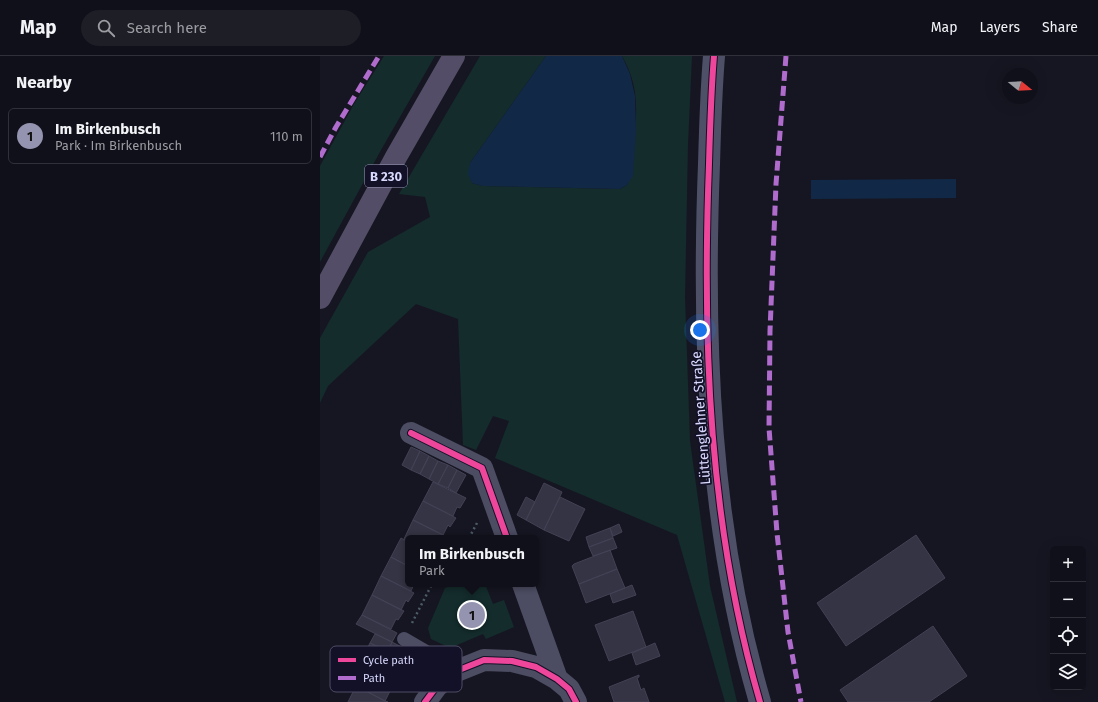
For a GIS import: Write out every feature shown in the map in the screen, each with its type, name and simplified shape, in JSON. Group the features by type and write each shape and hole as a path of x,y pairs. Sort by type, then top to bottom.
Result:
{"main road":[{"name":"B 230","path":"320,298 396,157 454,56"}],"street":[{"name":"Lüttenglehner Straße","path":"714,56 707,199 706,289 712,428 717,482 732,585 753,679 760,702"},
{"path":"411,433 482,468 506,535"},
{"path":"524,587 557,679"},
{"path":"462,669 484,660 512,661 536,667 557,679 569,689 576,702"},
{"path":"425,702 432,692"}],"lane":[{"path":"404,639 416,646"}],"path":[{"path":"404,639 430,587"}],"green space":[{"path":"384,56 435,56 381,150 320,262 320,166 354,104"},
{"path":"480,56 546,56 470,163 472,183 483,186 620,189 627,185 634,143 636,114 634,86 622,56 692,56 688,144 685,297 690,441 710,586 737,702 725,702 677,535 495,458 509,421 493,416 476,450 463,445 458,319 416,304 328,386 320,403 320,338 368,252 430,217 425,197 399,194"},
{"path":"486,587 493,604 504,600 514,627 486,639 483,634 455,646 446,646 431,639 428,628 445,588"}],"water":[{"path":"546,56 622,56 630,74 635,96 636,129 633,176 627,185 620,189 483,186 472,183 468,174 470,163"},
{"path":"956,179 956,198 811,199 811,180"}],"building":[{"path":"411,447 420,451 411,470 402,465"},
{"path":"420,451 429,456 420,474 411,470"},
{"path":"429,456 438,461 429,479 420,474"},
{"path":"438,461 448,465 438,484 429,479"},
{"path":"448,465 457,470 448,488 438,484"},
{"path":"457,470 466,475 456,493 448,488"},
{"path":"433,482 466,498 460,508 457,507 453,516 423,501"},
{"path":"544,483 562,492 544,530 526,520"},
{"path":"526,497 535,502 526,520 517,515"},
{"path":"560,497 585,509 569,541 544,530"},
{"path":"423,501 456,518 450,527 448,525 443,535 413,520"},
{"path":"413,520 443,535 406,535"},
{"path":"619,524 622,532 613,536 610,528"},
{"path":"610,528 613,538 589,547 586,537"},
{"path":"916,535 945,578 846,646 817,603"},
{"path":"401,538 405,540 405,564 391,557"},
{"path":"613,538 617,548 593,556 589,547"},
{"path":"610,550 617,569 579,584 572,566"},
{"path":"391,557 405,564 405,587 413,587 411,591 381,576"},
{"path":"617,569 625,588 586,603 579,584"},
{"path":"381,576 414,593 408,602 406,600 401,610 372,595"},
{"path":"632,585 636,595 613,603 610,594"},
{"path":"372,595 404,611 398,620 396,619 391,629 362,615"},
{"path":"633,611 646,647 609,661 595,625"},
{"path":"362,615 397,633 392,642 356,624"},
{"path":"933,626 967,676 929,702 848,702 840,690"},
{"path":"375,634 392,642 390,646 377,646 370,643"},
{"path":"392,642 400,646 390,646"},
{"path":"370,643 376,646 368,646"},
{"path":"655,643 660,656 636,665 632,653"},
{"path":"639,675 637,678 641,690 644,688 649,702 614,702 609,687"},
{"path":"353,692 368,692 388,702 348,702"},
{"path":"368,692 390,692 385,701"}],"marked path":[{"path":"320,157 336,127 379,56"},
{"path":"786,56 776,184 770,331 769,428 777,533 788,632 801,702"}],"cycle path":[{"path":"714,56 711,96 707,232 707,300 713,435 720,503 730,570 743,636 760,702"},
{"path":"411,433 482,468 506,535"},
{"path":"462,669 484,660 512,661 536,667 557,679 569,689 576,702"},
{"path":"425,702 432,692"}],"place":[{"name":"Im Birkenbusch","path":"472,615"}]}
